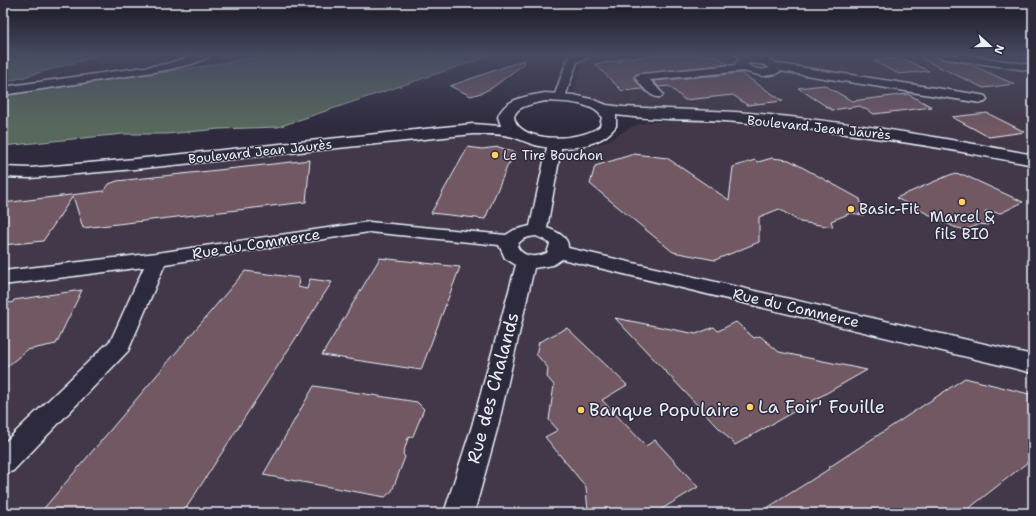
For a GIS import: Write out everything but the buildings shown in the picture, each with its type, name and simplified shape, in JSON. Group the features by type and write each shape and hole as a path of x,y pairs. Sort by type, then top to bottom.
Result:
{"street":[{"path":"3,91 83,79"},
{"path":"560,97 566,79"},
{"path":"643,79 657,94"},
{"path":"856,79 981,98"},
{"name":"Boulevard Jean Jaurès","path":"3,172 465,125 506,116 510,109 530,99 560,97 584,100 602,109 623,112 736,117 834,127 960,146 1033,160"},
{"path":"602,109 608,115 610,121 607,128"},
{"name":"Boulevard Jean Jaurès","path":"3,172 30,173 135,164 473,129 491,129 516,133 540,141 572,142 588,139 600,134 607,128 624,122 676,114"},
{"path":"506,116 506,122 516,133"},
{"path":"538,231 555,142"},
{"name":"Rue du Commerce","path":"3,278 157,259 370,227 510,241"},
{"path":"538,231 546,233 556,239 560,248 558,252 549,260 534,263 526,262 512,256 509,251 510,241 518,234 538,231"},
{"name":"Rue du Commerce","path":"558,252 1033,364"},
{"path":"3,462 120,345 157,259"},
{"name":"Rue des Chalands","path":"459,513 485,426 526,262"}],"path":[{"path":"1028,222 1033,219"}],"shaded area":[{"path":"577,79 1033,79 1033,155 872,128 625,109 574,92"},
{"path":"694,121 868,137 1033,167 1033,513 3,513 3,181 452,134 495,133 538,149 575,151 606,142 633,126 650,122"}],"green space":[{"path":"3,79 17,79 3,83"},
{"path":"114,79 421,79 278,127 219,129 167,134 123,134 3,146 3,95"}],"place":[{"name":"Le Tire Bouchon","path":"495,155"},
{"name":"Marcel & fils BIO","path":"962,202"},
{"name":"Basic-Fit","path":"851,209"},
{"name":"La Foir' Fouille","path":"750,407"},
{"name":"Banque Populaire","path":"581,410"}]}
